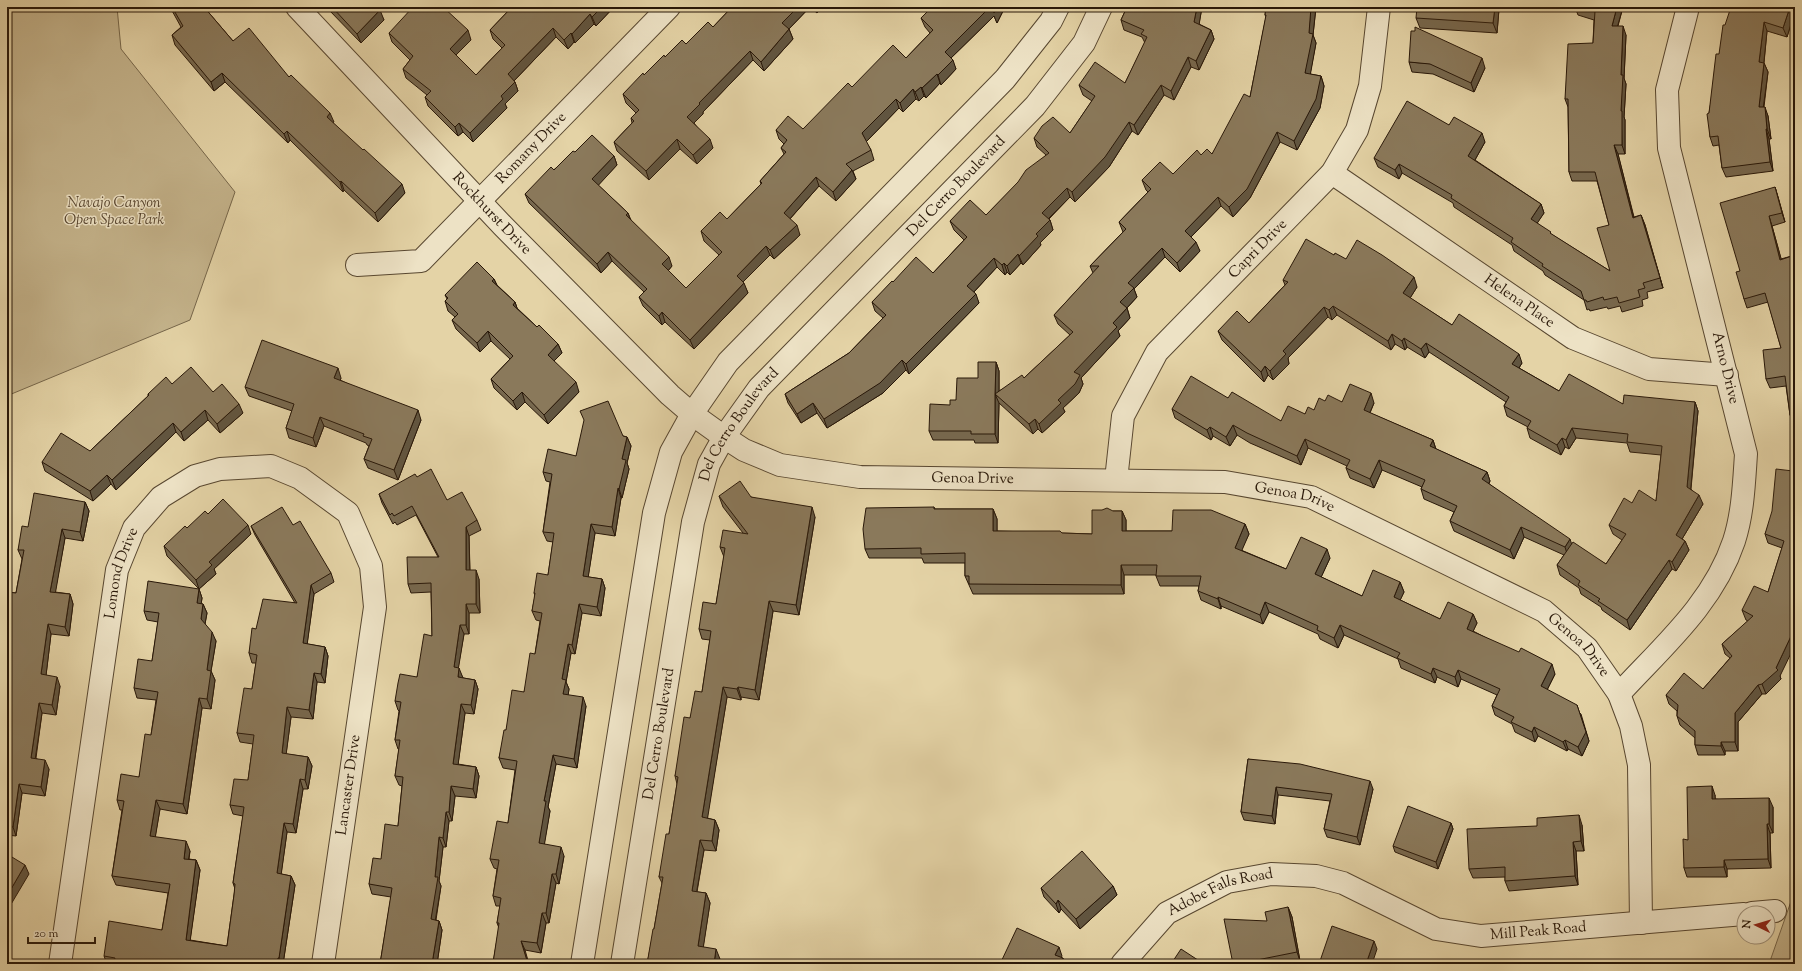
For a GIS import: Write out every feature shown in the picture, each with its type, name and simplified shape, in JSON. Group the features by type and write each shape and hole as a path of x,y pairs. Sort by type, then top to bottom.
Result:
{"street":[{"name":"Rockhurst Drive","path":"297,7 480,202 670,395 692,414"},
{"name":"Romany Drive","path":"357,265 421,261 670,7"},
{"path":"582,964 654,514 671,452 692,414 728,362 1005,80 1050,21 1058,7"},
{"name":"Del Cerro Boulevard","path":"622,964 693,522 707,470 724,437 759,388 1035,106 1084,43 1101,7"},
{"name":"Capri Drive","path":"1116,480 1123,416 1157,352 1332,173 1358,130 1370,86 1379,7"},
{"name":"Arno Drive","path":"1619,694 1682,628 1718,578 1734,541 1743,501 1746,454 1669,148 1667,90 1688,7"},
{"name":"Helena Place","path":"1332,173 1573,338 1649,369 1727,376"},
{"name":"Genoa Drive","path":"692,414 744,450 780,465 860,476 1225,482 1311,497 1544,611 1587,648 1619,694 1631,726 1639,765 1641,923"},
{"name":"Lomond Drive","path":"60,964 117,570 134,528 156,502 161,497 195,476 220,469 271,466 300,478 348,513 372,566 375,607"},
{"name":"Lancaster Drive","path":"323,964 375,607"},
{"name":"Adobe Falls Road","path":"1122,964 1167,913 1227,882 1271,874 1316,876 1343,883"},
{"name":"Mill Peak Road","path":"1343,883 1436,929 1481,936 1736,915"}],"green space":[{"name":"Navajo Canyon Open Space Park","path":"7,7 117,7 121,49 235,192 190,320 9,395 7,402"},
{"path":"1795,890 1795,964 1769,964"}],"building":[{"path":"172,7 204,7 233,41 249,28 289,77 291,75 330,113 327,117 402,184 375,213 287,131 284,134 222,73 211,82 172,35 183,26"},
{"path":"332,7 377,7 380,10 357,34"},
{"path":"413,7 443,7 468,30 450,49 476,75 505,45 490,30 512,7 602,7 592,17 590,14 572,34 571,33 564,40 553,28 508,74 515,82 501,96 503,99 470,133 459,123 455,127 425,97 431,91 403,69 413,56 389,33"},
{"path":"732,7 798,7 782,23 789,29 761,62 750,51 687,117 710,139 693,155 677,139 646,171 614,142 634,121 631,118 639,110 623,94 643,73 644,75 682,40 686,44 708,22 713,27"},
{"path":"932,7 990,7 945,52 953,60 938,75 937,74 922,88 921,87 915,92 913,89 900,103 896,99 862,133 871,150 846,164 852,170 833,192 816,177 784,213 797,225 770,250 766,246 737,276 744,283 690,340 662,312 659,316 639,297 647,289 608,252 597,264 525,194 551,167 554,170 592,135 614,156 592,179 628,213 626,215 669,257 662,264 686,288 722,252 701,231 720,212 727,219 762,183 760,181 786,152 781,148 787,140 776,130 788,116 803,129 848,83 852,87 893,45 906,58 933,30 921,18"},
{"path":"993,7 997,7 994,13"},
{"path":"1127,7 1197,7 1194,22 1211,30 1196,61 1188,57 1171,91 1161,85 1134,125 1129,122 1105,157 1072,192 1067,188 1042,213 1050,220 1036,234 1038,236 1019,256 1018,254 1007,266 1004,263 1002,265 994,258 967,286 976,294 906,364 902,360 880,383 824,419 813,403 797,414 785,394 849,353 886,315 872,302 916,257 933,273 967,237 950,221 970,200 986,215 1018,182 1026,170 1049,153 1034,138 1042,126 1053,117 1070,133 1095,96 1079,85 1095,62 1125,83 1147,37 1141,34 1144,30 1121,20"},
{"path":"1266,7 1311,7 1309,33 1313,34 1305,73 1321,76 1316,99 1294,141 1277,132 1247,189 1229,207 1218,197 1185,231 1196,242 1177,263 1162,248 1128,283 1134,288 1120,302 1127,308 1113,323 1117,327 1074,372 1080,375 1075,384 1058,400 1061,403 1039,424 1035,419 1029,424 995,394 1022,375 1024,378 1073,332 1054,315 1099,266 1090,266 1126,229 1119,222 1151,189 1142,180 1160,162 1173,174 1197,150 1201,155 1207,149 1212,154 1244,94 1250,97 1266,15"},
{"path":"1417,7 1495,7 1493,23 1416,18"},
{"path":"1578,7 1617,7 1612,26 1623,26 1621,75 1623,75 1621,111 1622,145 1614,145 1633,218 1641,215 1660,278 1643,283 1645,288 1638,290 1640,297 1619,303 1617,297 1604,300 1603,297 1587,302 1584,300 1581,291 1542,266 1543,264 1511,242 1513,238 1451,198 1452,195 1399,164 1395,170 1374,158 1407,101 1449,125 1454,117 1482,133 1468,156 1541,204 1531,219 1551,232 1550,233 1610,271 1597,228 1609,225 1595,172 1569,172 1568,99 1565,99 1568,44 1593,43 1595,11"},
{"path":"1731,7 1790,7 1783,28 1764,22 1759,62 1764,63 1759,107 1765,107 1770,162 1722,168 1718,136 1710,137 1707,114 1709,113 1716,54 1719,54 1723,25 1725,25"},
{"path":"1415,27 1482,58 1471,83 1430,64 1409,62 1411,31 1415,31"},
{"path":"1775,187 1782,213 1769,216 1780,260 1795,255 1795,414 1790,415 1785,376 1766,379 1763,350 1781,348 1765,293 1744,299 1736,272 1740,271 1720,203"},
{"path":"1306,239 1334,255 1335,253 1346,259 1357,240 1382,255 1414,277 1403,293 1452,325 1459,314 1519,354 1512,364 1559,391 1569,374 1623,404 1624,395 1695,402 1687,487 1699,495 1676,535 1685,541 1672,562 1669,560 1627,620 1598,601 1600,599 1578,585 1580,581 1557,565 1573,542 1606,564 1626,534 1609,525 1624,498 1632,503 1639,490 1656,501 1662,446 1627,442 1628,434 1572,428 1566,440 1562,438 1557,445 1527,428 1531,421 1504,406 1509,397 1426,343 1421,349 1404,338 1402,341 1392,334 1388,341 1333,306 1329,310 1324,307 1283,351 1286,354 1270,371 1265,366 1261,372 1218,331 1237,311 1249,323 1288,282 1283,280"},
{"path":"477,262 494,279 492,281 515,302 513,305 537,327 539,325 558,344 548,355 576,382 544,415 522,392 513,401 491,379 513,356 488,331 477,343 452,320 458,314 445,301 448,298 445,295"},
{"path":"262,340 338,368 334,378 418,410 394,470 364,459 372,439 363,436 364,434 320,417 313,438 286,428 294,404 245,387"},
{"path":"978,362 996,362 995,434 971,434 971,431 929,431 930,404 950,405 950,400 956,400 957,378 978,378"},
{"path":"191,367 213,392 222,384 239,404 217,424 205,410 181,432 173,423 112,480 107,475 90,491 42,462 61,433 90,451 166,377 172,384"},
{"path":"1191,376 1228,398 1232,392 1281,421 1288,406 1305,414 1308,407 1314,410 1319,398 1325,401 1328,395 1342,402 1350,384 1371,393 1364,410 1433,440 1430,446 1487,472 1482,479 1570,539 1565,547 1521,527 1510,550 1450,521 1457,506 1421,489 1425,480 1379,460 1370,479 1346,468 1350,460 1305,439 1297,456 1233,425 1226,437 1210,427 1207,430 1172,409"},
{"path":"608,401 623,436 627,437 622,459 626,460 619,489 618,488 612,527 591,524 583,576 602,579 597,607 579,604 572,645 568,644 562,679 566,680 563,694 583,697 574,759 553,755 544,801 546,801 539,843 561,847 556,874 552,874 546,913 542,913 537,943 521,941 528,964 488,964 493,963 501,898 493,896 499,860 490,859 497,821 508,823 517,761 499,758 504,730 506,730 512,690 524,692 530,653 535,654 542,613 532,611 537,573 548,575 554,533 543,532 552,474 543,472 548,449 576,456 584,420 580,411"},
{"path":"1795,451 1795,630 1776,668 1778,670 1762,684 1758,685 1735,713 1735,742 1721,742 1721,746 1695,745 1695,731 1677,716 1678,705 1666,695 1684,673 1703,689 1732,656 1722,644 1753,616 1742,610 1754,586 1768,592 1784,541 1765,534 1772,511 1776,469 1793,471"},
{"path":"431,469 447,500 462,492 477,520 466,527 466,570 476,570 476,604 466,604 466,625 460,625 454,667 459,668 458,677 475,680 471,705 461,704 453,764 476,767 473,789 451,786 449,812 446,812 443,838 439,837 435,877 438,877 431,919 439,921 432,964 380,964 392,888 369,884 373,858 381,859 385,824 398,826 403,777 395,776 400,740 395,740 401,702 395,701 400,674 417,677 424,634 432,636 431,583 408,584 407,557 439,557 412,506 394,516 392,513 390,515 379,494 415,474 417,477"},
{"path":"740,481 751,497 812,507 796,605 769,601 755,690 738,687 737,689 723,687 702,817 715,820 712,841 700,840 692,891 706,893 698,946 716,949 714,964 647,964 663,877 659,877 666,834 669,834 678,777 675,776 684,717 690,718 695,691 702,692 711,631 699,629 703,602 716,604 725,548 720,547 723,530 748,534 719,496"},
{"path":"34,493 85,502 80,532 62,529 50,592 70,594 65,627 48,624 41,674 57,677 52,705 39,703 31,758 45,760 41,787 19,784 13,827 7,826 7,629 9,614 7,614 7,592 16,593 24,550 18,550 22,526 28,527"},
{"path":"223,499 248,525 209,562 212,565 196,580 164,546 185,526 187,528 205,511 208,514"},
{"path":"282,507 293,525 300,521 331,573 311,585 303,643 325,647 321,674 314,673 309,710 287,707 282,753 308,757 305,780 300,779 293,824 284,823 277,873 291,876 277,964 127,964 114,962 115,958 104,956 109,921 162,930 170,884 112,876 124,801 117,800 121,774 139,777 145,734 151,735 158,692 134,688 138,659 152,661 159,613 144,611 148,581 199,589 197,603 203,604 201,619 212,632 207,670 211,671 207,699 199,698 183,804 156,800 150,836 186,841 184,859 196,860 186,940 227,946 234,895 235,884 233,883 244,807 230,805 234,779 248,780 254,735 237,733 244,688 252,689 257,655 249,653 252,628 256,629 263,599 297,603 251,526"},
{"path":"934,507 934,509 993,509 993,531 1060,531 1062,533 1092,534 1092,510 1102,510 1107,508 1113,511 1122,511 1122,531 1172,531 1173,510 1211,510 1245,524 1235,548 1286,569 1301,537 1327,549 1315,574 1362,596 1373,570 1400,582 1394,597 1440,619 1448,602 1473,614 1467,629 1519,652 1521,648 1552,664 1541,686 1577,705 1586,732 1578,747 1565,740 1563,742 1534,727 1532,732 1511,722 1514,717 1492,706 1500,689 1458,670 1455,677 1433,668 1431,674 1397,658 1400,653 1340,625 1334,638 1317,630 1318,626 1265,602 1260,615 1218,597 1218,599 1198,591 1201,576 1156,576 1157,565 1121,565 1121,585 969,584 969,576 965,576 965,553 921,554 921,548 865,549 863,529 866,508"},
{"path":"1248,759 1300,764 1370,781 1357,837 1324,829 1332,794 1276,787 1272,816 1241,812"},
{"path":"1712,786 1712,799 1769,798 1769,824 1767,824 1768,859 1724,860 1724,867 1684,868 1683,839 1688,840 1687,787"},
{"path":"1408,806 1451,823 1436,862 1393,846"},
{"path":"1579,815 1581,841 1573,842 1575,876 1505,881 1505,867 1469,869 1467,829 1537,826 1537,818"},
{"path":"1082,851 1113,886 1076,919 1058,900 1056,904 1041,888"},
{"path":"7,854 25,865 7,896"},
{"path":"1288,907 1297,952 1233,964 1224,919 1267,921 1265,912"},
{"path":"1332,926 1374,941 1366,964 1319,964"},
{"path":"1017,928 1059,947 1055,955 1063,958 1060,964 1000,964"},
{"path":"1181,949 1204,964 1171,964"},
{"path":"1678,961 1678,964 1649,964"},
{"path":"364,962 380,964 364,964"}]}
